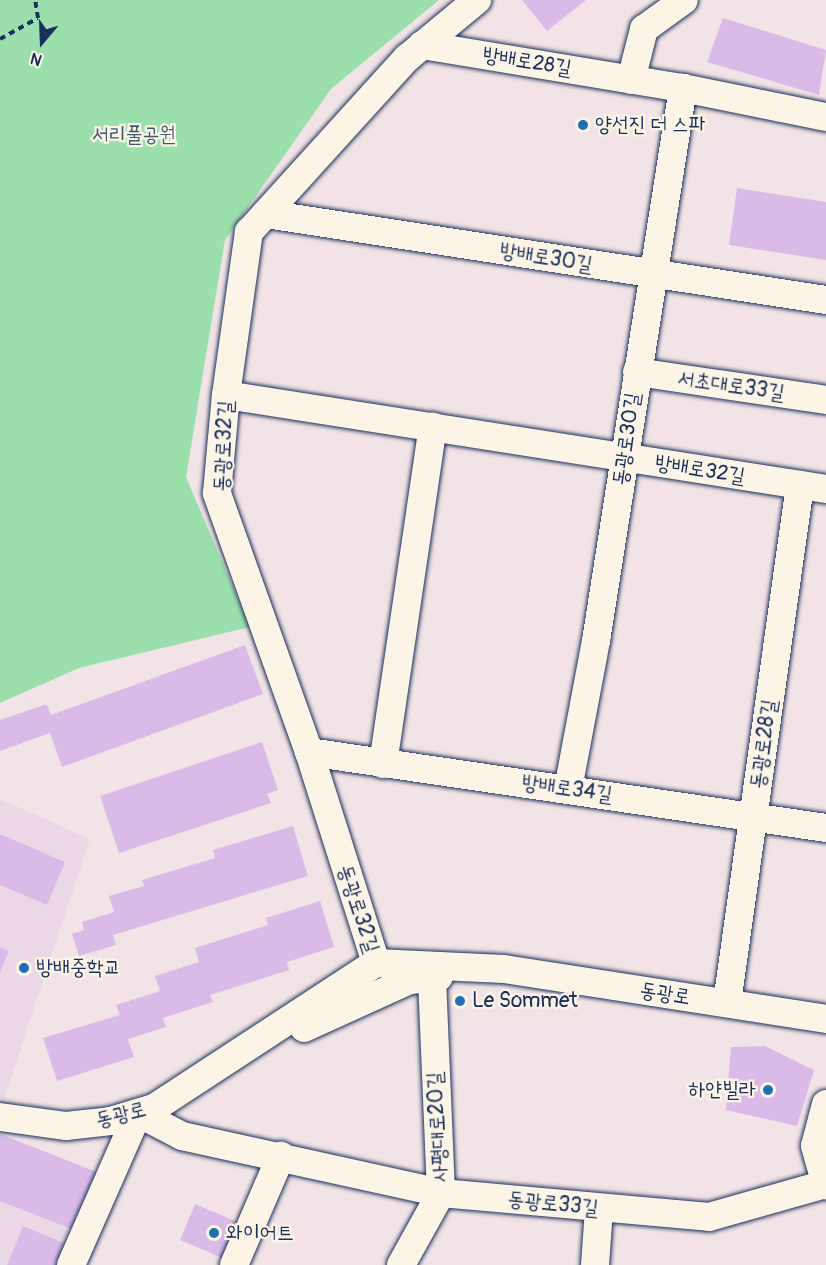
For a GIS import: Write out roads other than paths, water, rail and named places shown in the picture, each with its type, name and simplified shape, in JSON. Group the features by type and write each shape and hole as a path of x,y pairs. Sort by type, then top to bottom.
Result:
{"street":[{"name":"동광로32길","path":"376,963 309,752 217,493 226,395 249,232 422,45 477,0"},
{"path":"631,80 644,29 684,0"},
{"name":"방배로28길","path":"422,45 683,88 826,117"},
{"name":"동광로30길","path":"568,789 625,458 683,88"},
{"name":"방배로30길","path":"266,214 826,300"},
{"name":"서초대로33길","path":"637,372 826,400"},
{"name":"방배로32길","path":"226,395 813,487"},
{"path":"383,764 433,427"},
{"name":"동광로28길","path":"727,1003 754,816 813,487"},
{"name":"방배로34길","path":"309,752 826,828"},
{"name":"동광로","path":"0,1117 66,1126 154,1108 231,1061 376,963 504,969 826,1019"},
{"name":"동광로","path":"231,1061 410,980 504,969"},
{"name":"사평대로20길","path":"401,1265 441,1193 432,978"},
{"path":"826,1104 815,1146 826,1184"},
{"path":"71,1265 138,1113"},
{"name":"동광로33길","path":"138,1113 182,1136 441,1193 599,1209 709,1217 826,1184"},
{"path":"234,1265 281,1156"},
{"path":"595,1265 599,1209"}],"place":[{"name":"양선진 더 스파","path":"583,125"},
{"name":"방배중학교","path":"24,968"},
{"name":"Le Sommet","path":"460,1001"},
{"name":"하얀빌라","path":"768,1090"},
{"name":"와이어트","path":"214,1233"}],"park label":[{"name":"서리풀공원","path":"134,135"}]}
